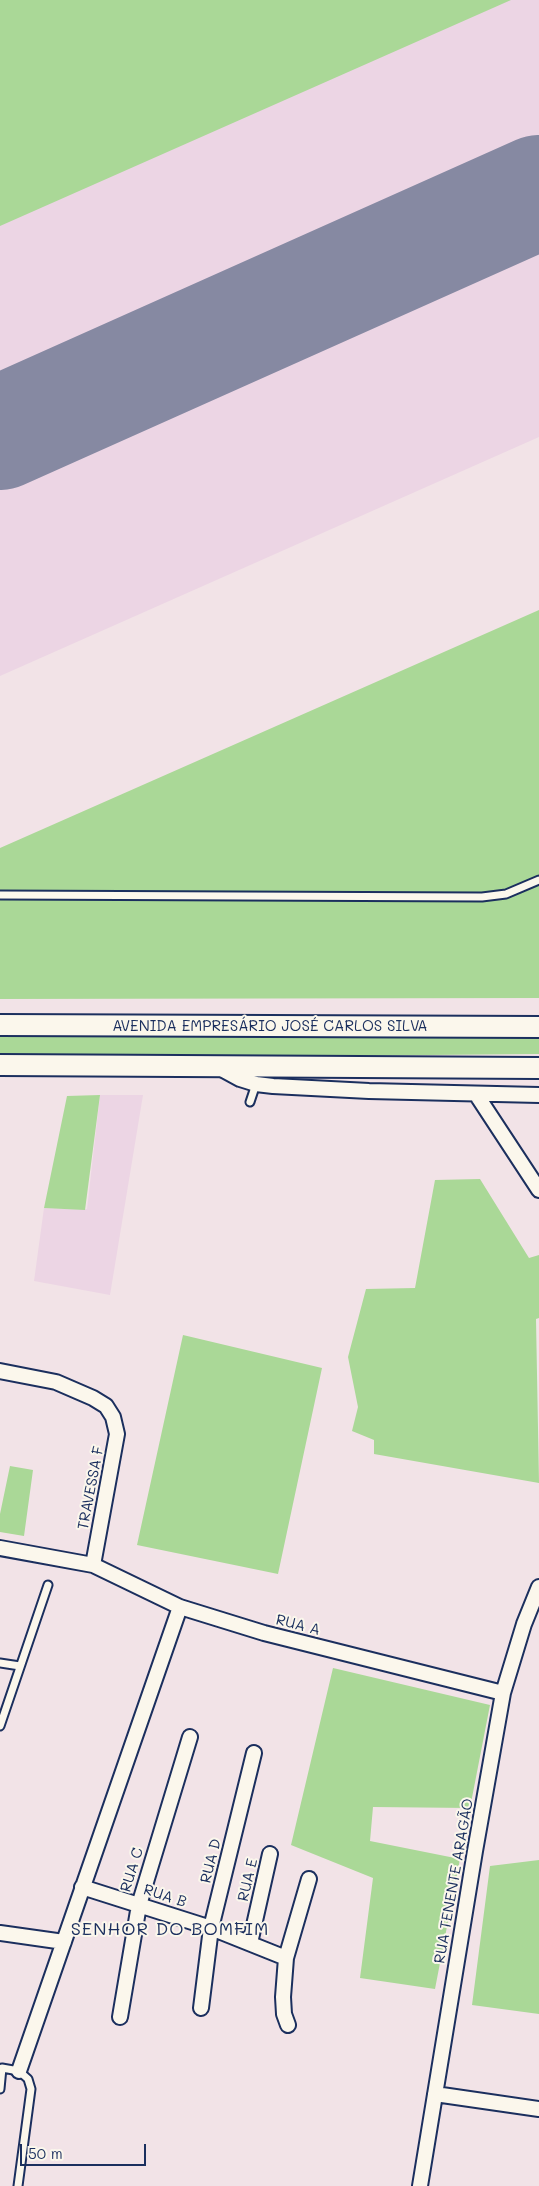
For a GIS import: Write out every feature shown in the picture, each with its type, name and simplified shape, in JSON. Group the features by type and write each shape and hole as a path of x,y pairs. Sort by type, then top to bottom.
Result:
{"main road":[{"name":"AVENIDA EMPRESÁRIO JOSÉ CARLOS SILVA","path":"0,1025 539,1027"},
{"path":"0,1065 539,1068"}],"street":[{"path":"217,1066 240,1079 256,1084 369,1091 539,1095"},
{"path":"476,1094 539,1190"},
{"name":"TRAVESSA F","path":"0,1371 56,1382 106,1406 113,1417 117,1434 92,1565"},
{"path":"0,1548 92,1565"},
{"name":"RUA A","path":"92,1565 180,1607 264,1633 503,1693"},
{"name":"RUA TENENTE ARAGÃO","path":"420,2186 503,1693 524,1624 539,1587"},
{"path":"19,2071 180,1607"},
{"name":"RUA C","path":"120,2017 139,1905 190,1737"},
{"name":"RUA D","path":"200,2008 211,1928 254,1753"},
{"name":"RUA E","path":"250,1943 270,1854"},
{"path":"288,2025 284,2014 283,1998 286,1958 309,1879"},
{"name":"RUA B","path":"82,1887 211,1928 286,1958"},
{"path":"0,1933 64,1942"},
{"path":"435,2094 539,2109"}],"lane":[{"path":"0,895 482,897 506,894 539,880"},
{"path":"250,1102 256,1084"},
{"path":"0,1726 48,1585"},
{"path":"0,1663 20,1666"},
{"path":"0,2089 1,2068 19,2071 28,2078 31,2089 18,2186"}],"shaded area":[{"path":"0,0 539,0 539,437 0,676"},
{"path":"100,1095 143,1095 110,1295 34,1281 44,1208 87,1209"}],"green space":[{"path":"0,0 511,0 0,226"},
{"path":"539,610 539,998 0,999 0,848"},
{"path":"0,1033 539,1037 539,1054 0,1057"},
{"path":"100,1095 85,1210 44,1208 67,1096"},
{"path":"480,1179 529,1258 539,1255 539,1318 536,1319 539,1483 374,1454 374,1440 352,1431 358,1407 348,1357 366,1289 415,1288 435,1180"},
{"path":"183,1335 322,1368 278,1574 137,1545"},
{"path":"10,1466 33,1470 24,1536 0,1532 0,1514"},
{"path":"333,1668 490,1705 470,1808 373,1807 370,1841 460,1859 435,1989 360,1978 373,1878 291,1845"},
{"path":"539,1860 539,2014 472,2005 490,1866"}],"runway":[{"path":"0,433 539,192"}],"district":[{"name":"SENHOR DO BOMFIM","path":"170,1929"}]}
